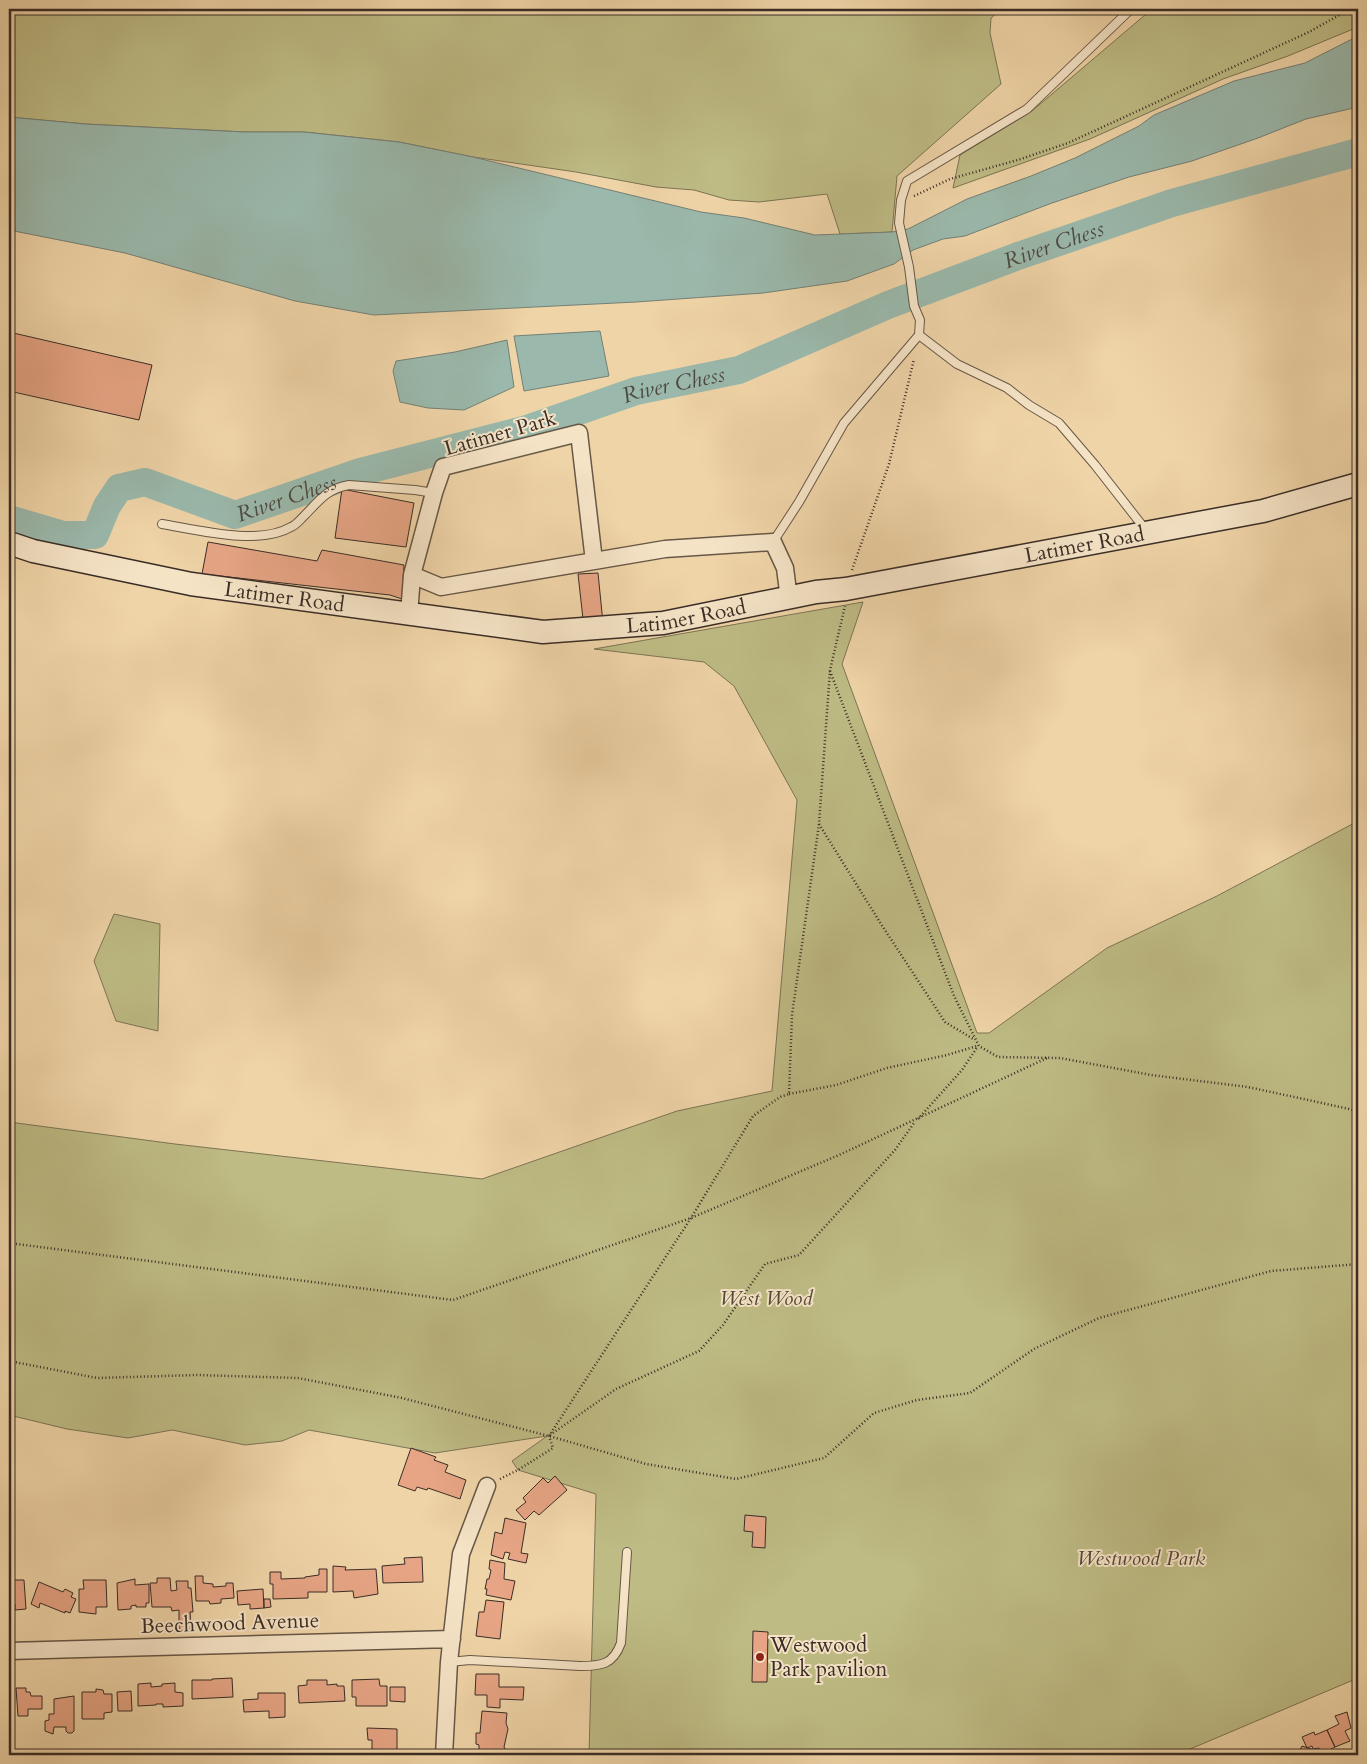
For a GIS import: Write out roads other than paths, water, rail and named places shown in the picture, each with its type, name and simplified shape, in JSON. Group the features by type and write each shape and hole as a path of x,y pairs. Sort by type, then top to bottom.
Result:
{"street":[{"name":"Latimer Park","path":"409,615 412,575 443,467 579,433 594,561"},
{"name":"Latimer Road","path":"9,543 34,551 191,584 543,632 663,623 816,592 846,589 1263,511 1358,484"},
{"path":"412,575 441,587 665,549 772,542 785,568 789,599"},
{"path":"444,1755 449,1662 461,1554 487,1486"},
{"name":"Beechwood Avenue","path":"9,1651 452,1639"}],"lane":[{"path":"772,542 799,502 844,423 919,335 920,320 914,306 913,289 899,223 900,200 907,181 1027,109 1131,9"},
{"path":"919,335 958,364 1007,388 1029,405 1059,423 1148,532"},
{"path":"162,524 241,536 264,536 293,527 330,491 340,487 350,485 415,490 434,494"},
{"path":"449,1662 470,1660 580,1666 597,1666 608,1662 617,1654 621,1643 627,1552"}],"waterway":[{"name":"River Chess","path":"9,519 63,535 95,535 107,506 119,488 145,482 235,515 360,472 527,429 636,391 739,370 888,305 1018,256 1172,203 1358,152"}],"place":[{"name":"Westwood Park pavilion","path":"760,1657"}],"park label":[{"name":"West Wood","path":"766,1298"},
{"name":"Westwood Park","path":"1141,1558"}]}
